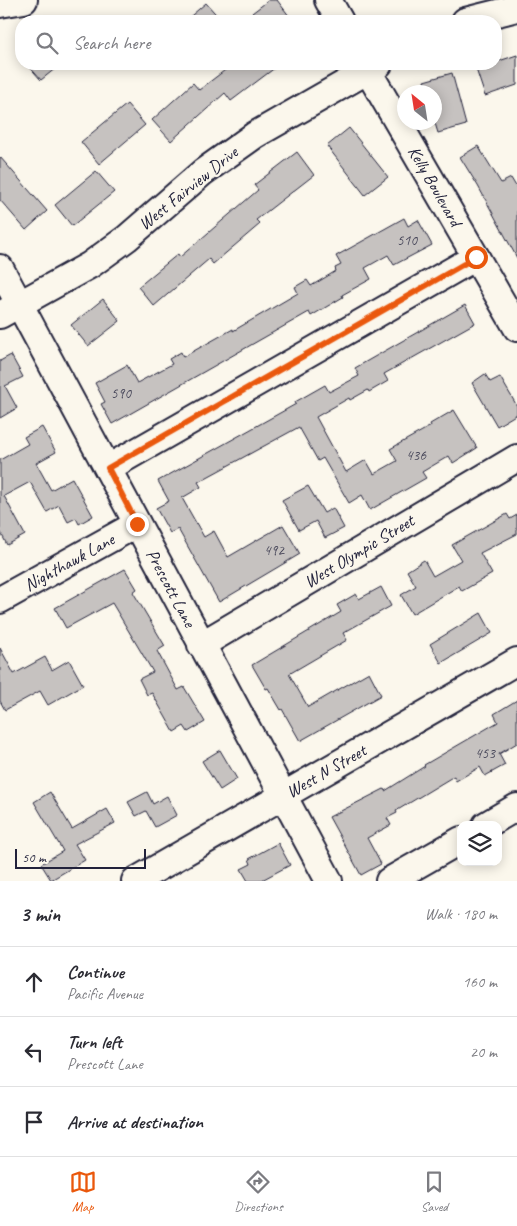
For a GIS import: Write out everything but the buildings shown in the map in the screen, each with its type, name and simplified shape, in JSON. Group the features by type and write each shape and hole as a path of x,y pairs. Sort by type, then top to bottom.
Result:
{"street":[{"path":"0,4 24,0"},
{"path":"328,0 337,15"},
{"path":"489,15 517,8"},
{"name":"West Fairview Drive","path":"10,310 90,265 127,238 203,172 255,135 363,70"},
{"name":"Kelly Boulevard","path":"372,70 517,328"},
{"path":"108,468 476,257"},
{"name":"Prescott Lane","path":"0,268 10,310 108,468 201,645 330,881"},
{"name":"West Olympic Street","path":"201,645 517,458"},
{"name":"Nighthawk Lane","path":"0,600 137,524"},
{"name":"West N Street","path":"134,881 517,661"},
{"path":"493,821 517,807"},
{"path":"389,881 457,842"}],"route":[{"path":"137,524 108,468 476,257"}]}
